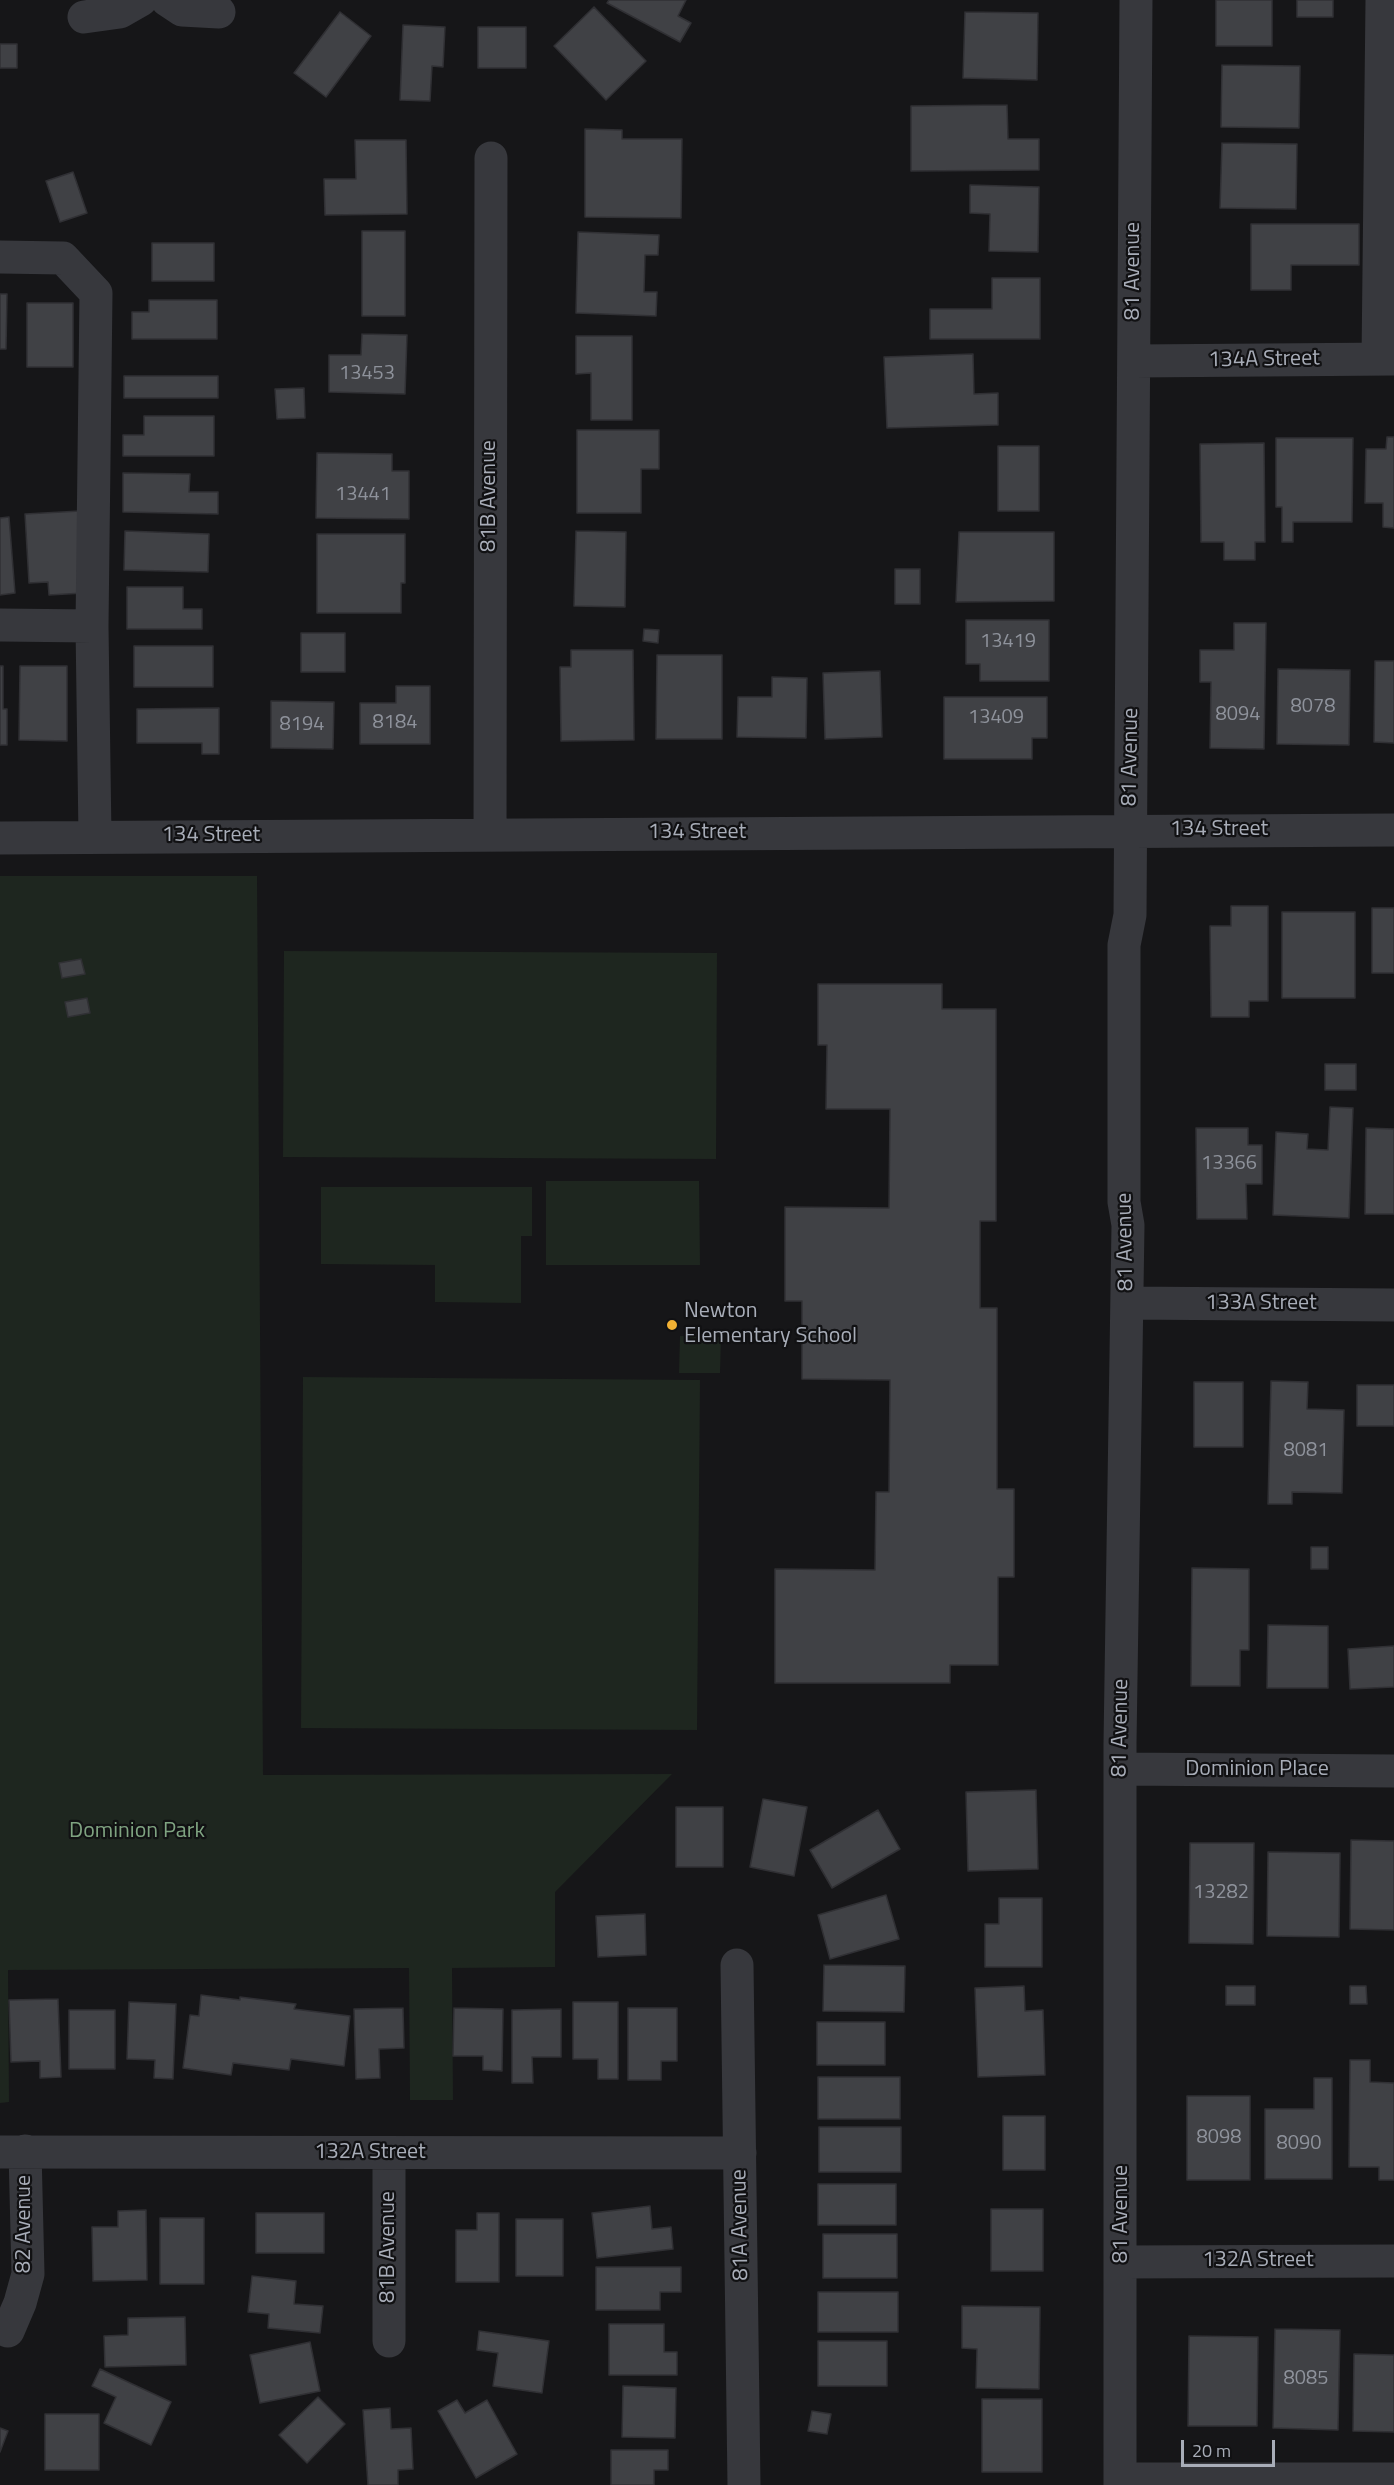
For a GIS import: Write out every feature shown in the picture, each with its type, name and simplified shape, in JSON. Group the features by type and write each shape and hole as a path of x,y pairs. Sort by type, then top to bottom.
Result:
{"street":[{"path":"84,17 120,12 141,0"},
{"path":"167,0 182,10 219,12"},
{"name":"81 Avenue","path":"1120,2482 1122,2262 1120,1769 1128,1225 1124,1202 1124,945 1130,915 1136,0"},
{"path":"1382,0 1386,359"},
{"name":"81B Avenue","path":"490,834 491,158"},
{"path":"0,257 63,258 96,293 93,626 95,837"},
{"name":"134A Street","path":"1134,361 1386,359"},
{"path":"0,625 93,626"},
{"name":"134 Street","path":"0,838 1394,830"},
{"name":"133A Street","path":"1127,1303 1394,1305"},
{"name":"Dominion Place","path":"1120,1769 1394,1771"},
{"name":"81A Avenue","path":"737,1965 744,2485"},
{"name":"132A Street","path":"13,2151 740,2153"},
{"name":"82 Avenue","path":"8,2331 20,2303 28,2274 13,2151"},
{"name":"81B Avenue","path":"389,2153 389,2341"},
{"name":"132A Street","path":"1122,2262 1394,2261"},
{"path":"1120,2482 1394,2479"}],"green space":[{"name":"Dominion Park","path":"0,876 257,876 263,1775 672,1774 555,1892 555,1967 452,1968 453,2100 410,2100 409,1968 8,1970 9,2102 0,2103"},
{"path":"284,951 717,953 716,1159 283,1157"},
{"path":"546,1181 699,1181 700,1265 546,1265"},
{"path":"321,1187 532,1187 532,1236 521,1236 521,1303 435,1302 435,1265 321,1264"},
{"path":"680,1336 721,1337 720,1373 679,1373"},
{"path":"303,1377 700,1380 697,1730 301,1728"}],"building":[{"path":"609,0 686,0 678,16 691,23 680,42 607,3"},
{"path":"1216,0 1272,0 1272,46 1216,46"},
{"path":"1297,0 1333,0 1333,17 1297,17"},
{"path":"594,7 646,61 606,100 554,46"},
{"path":"340,12 371,36 326,97 294,73"},
{"path":"965,12 1038,13 1037,80 963,78"},
{"path":"403,25 445,27 443,67 432,66 430,101 400,100"},
{"path":"478,27 526,27 526,68 478,68"},
{"path":"0,44 17,44 17,68 0,68"},
{"path":"1222,65 1300,66 1299,128 1221,127"},
{"path":"1007,105 1008,139 1039,139 1039,170 911,171 911,106"},
{"path":"585,129 622,130 622,139 682,139 681,218 585,217"},
{"path":"355,140 406,140 407,214 325,215 324,179 356,179"},
{"path":"1222,143 1297,144 1296,209 1220,208"},
{"path":"73,172 87,213 60,222 46,181"},
{"path":"970,185 1039,187 1038,252 989,251 990,214 970,213"},
{"path":"1251,224 1359,224 1359,265 1291,265 1291,290 1251,290"},
{"path":"362,231 405,231 405,316 362,316"},
{"path":"578,232 659,235 658,255 645,255 644,292 657,292 656,316 576,313"},
{"path":"152,243 214,243 214,281 152,281"},
{"path":"992,278 1040,278 1040,339 930,339 930,309 992,309"},
{"path":"0,294 7,294 6,349 0,349"},
{"path":"149,300 217,300 217,339 132,339 132,312 149,312"},
{"path":"27,303 73,303 73,367 27,367"},
{"path":"362,334 407,335 405,394 329,392 329,355 361,355"},
{"path":"576,336 632,336 632,420 591,420 591,373 576,374"},
{"path":"973,354 974,394 998,393 998,425 887,428 884,357"},
{"path":"124,376 218,376 218,398 124,398"},
{"path":"304,388 305,418 277,419 275,389"},
{"path":"144,416 214,416 214,456 123,456 123,435 144,435"},
{"path":"577,430 659,430 659,469 641,469 641,513 577,513"},
{"path":"1387,437 1394,437 1394,528 1383,527 1383,503 1365,503 1366,449 1386,449"},
{"path":"1276,438 1353,438 1352,522 1293,522 1293,542 1282,542 1282,507 1276,507"},
{"path":"1264,443 1265,542 1255,542 1255,560 1224,560 1224,542 1201,542 1200,444"},
{"path":"998,446 1039,446 1039,511 998,511"},
{"path":"317,453 392,454 392,471 409,471 409,519 316,518"},
{"path":"123,473 190,474 189,492 218,492 218,514 123,512"},
{"path":"80,511 84,593 49,595 48,582 29,583 25,514"},
{"path":"9,517 15,593 0,595 0,518"},
{"path":"125,531 209,534 208,572 124,570"},
{"path":"576,531 626,532 625,607 574,606"},
{"path":"959,532 1054,532 1054,601 956,602"},
{"path":"317,534 405,534 405,583 401,583 401,613 317,613"},
{"path":"895,569 920,569 920,604 895,604"},
{"path":"127,587 183,587 183,609 202,609 202,629 127,629"},
{"path":"966,620 1049,620 1049,681 980,681 980,664 966,664"},
{"path":"1234,623 1266,623 1264,749 1210,748 1211,682 1200,682 1200,650 1234,650"},
{"path":"644,629 659,630 658,643 643,641"},
{"path":"301,633 345,633 345,672 301,672"},
{"path":"134,646 213,646 213,687 134,687"},
{"path":"571,650 633,650 634,740 561,741 560,667 571,667"},
{"path":"657,655 722,655 722,739 656,739"},
{"path":"1375,661 1394,661 1394,743 1374,742"},
{"path":"0,666 3,666 3,709 7,709 7,745 0,745"},
{"path":"20,666 67,666 67,741 19,740"},
{"path":"1278,669 1350,670 1349,745 1277,744"},
{"path":"880,671 882,737 825,739 823,673"},
{"path":"772,677 807,678 806,738 737,737 738,697 772,697"},
{"path":"396,686 430,686 430,744 360,744 360,703 396,703"},
{"path":"944,697 1047,697 1047,738 1032,738 1032,759 944,759"},
{"path":"271,701 334,702 333,749 271,748"},
{"path":"219,708 219,754 202,754 202,743 137,743 137,709"},
{"path":"1231,906 1268,906 1268,1001 1249,1001 1249,1017 1211,1017 1210,926 1231,926"},
{"path":"1372,908 1394,908 1394,973 1372,973"},
{"path":"1282,912 1355,912 1355,998 1282,998"},
{"path":"81,959 85,974 62,978 59,963"},
{"path":"818,984 942,984 942,1009 996,1009 996,1221 980,1221 980,1308 997,1308 997,1489 1014,1489 1014,1577 998,1577 998,1665 950,1665 950,1683 775,1683 775,1569 875,1570 876,1492 889,1492 890,1380 802,1379 802,1301 785,1301 785,1207 889,1208 890,1109 826,1109 827,1045 818,1045"},
{"path":"87,998 90,1013 68,1017 65,1002"},
{"path":"1325,1064 1356,1064 1356,1090 1325,1090"},
{"path":"1330,1107 1353,1108 1349,1218 1273,1215 1276,1132 1308,1134 1307,1149 1328,1150"},
{"path":"1196,1128 1248,1128 1248,1145 1262,1145 1262,1184 1246,1184 1247,1219 1197,1219"},
{"path":"1366,1128 1394,1129 1394,1214 1365,1214"},
{"path":"1271,1381 1308,1382 1307,1409 1344,1410 1342,1493 1292,1492 1292,1504 1268,1504"},
{"path":"1194,1382 1243,1382 1243,1447 1194,1447"},
{"path":"1357,1385 1394,1385 1394,1426 1357,1426"},
{"path":"1311,1547 1328,1547 1328,1569 1311,1569"},
{"path":"1192,1568 1249,1569 1249,1650 1240,1650 1240,1686 1191,1686"},
{"path":"1268,1625 1328,1626 1328,1688 1267,1688"},
{"path":"1394,1646 1394,1687 1350,1689 1348,1649"},
{"path":"1036,1790 1038,1869 968,1871 966,1792"},
{"path":"763,1799 807,1807 794,1876 750,1867"},
{"path":"676,1807 723,1807 723,1867 676,1867"},
{"path":"878,1810 900,1849 832,1888 810,1850"},
{"path":"1351,1840 1394,1841 1394,1930 1350,1929"},
{"path":"1190,1843 1254,1843 1253,1944 1189,1943"},
{"path":"1268,1852 1340,1853 1339,1937 1267,1936"},
{"path":"886,1895 899,1939 830,1959 818,1915"},
{"path":"999,1898 1042,1898 1042,1967 985,1967 985,1924 999,1924"},
{"path":"645,1914 646,1955 598,1957 596,1916"},
{"path":"824,1965 905,1966 904,2012 823,2011"},
{"path":"1024,1986 1025,2011 1043,2010 1045,2075 978,2077 975,1988"},
{"path":"1226,1986 1255,1986 1255,2005 1226,2005"},
{"path":"1350,1986 1366,1986 1367,2004 1350,2004"},
{"path":"201,1995 296,2004 294,2009 350,2016 344,2066 291,2059 289,2070 233,2063 231,2075 183,2068 190,2015 199,2016"},
{"path":"58,1999 61,2077 40,2078 40,2061 11,2062 9,2000"},
{"path":"129,2002 176,2004 173,2079 154,2078 155,2060 127,2059"},
{"path":"573,2002 618,2002 618,2079 598,2079 598,2059 573,2059"},
{"path":"403,2008 404,2048 379,2049 380,2078 356,2079 354,2009"},
{"path":"454,2008 503,2009 502,2071 483,2070 483,2056 453,2056"},
{"path":"628,2008 677,2008 677,2061 661,2061 661,2080 628,2080"},
{"path":"561,2009 561,2057 532,2057 533,2083 512,2083 512,2010"},
{"path":"69,2010 115,2010 115,2069 69,2069"},
{"path":"817,2022 885,2022 885,2065 817,2065"},
{"path":"1350,2060 1370,2060 1370,2082 1394,2083 1394,2180 1379,2180 1379,2167 1349,2167"},
{"path":"818,2077 900,2077 900,2119 818,2119"},
{"path":"1314,2078 1332,2078 1332,2179 1265,2179 1265,2109 1314,2109"},
{"path":"1187,2096 1250,2096 1250,2180 1187,2180"},
{"path":"1003,2116 1045,2116 1045,2170 1003,2170"},
{"path":"819,2127 901,2127 901,2172 819,2172"},
{"path":"818,2184 896,2184 896,2225 818,2225"},
{"path":"650,2206 652,2229 671,2227 673,2249 597,2258 592,2213"},
{"path":"991,2209 1043,2209 1043,2271 991,2271"},
{"path":"146,2210 147,2280 93,2281 92,2227 118,2227 118,2211"},
{"path":"256,2213 324,2213 324,2253 256,2253"},
{"path":"477,2213 499,2213 499,2282 456,2282 456,2230 477,2230"},
{"path":"160,2218 204,2218 204,2284 160,2284"},
{"path":"516,2219 563,2219 563,2276 516,2276"},
{"path":"823,2234 897,2234 897,2278 823,2278"},
{"path":"596,2267 681,2267 681,2292 660,2292 660,2310 596,2310"},
{"path":"252,2276 296,2281 294,2304 323,2306 320,2333 268,2328 269,2314 248,2312"},
{"path":"818,2292 898,2292 898,2332 818,2332"},
{"path":"962,2306 1040,2307 1039,2389 976,2388 977,2349 962,2348"},
{"path":"185,2317 186,2365 105,2367 104,2336 128,2335 128,2318"},
{"path":"609,2324 664,2324 664,2352 677,2352 677,2375 609,2375"},
{"path":"1275,2329 1340,2330 1338,2430 1273,2428"},
{"path":"479,2331 549,2341 542,2393 493,2386 498,2353 477,2350"},
{"path":"1189,2336 1258,2337 1257,2426 1188,2426"},
{"path":"818,2341 887,2341 887,2386 818,2386"},
{"path":"310,2342 320,2391 260,2403 250,2355"},
{"path":"1354,2354 1394,2355 1394,2432 1353,2431"},
{"path":"100,2369 171,2402 151,2445 104,2423 116,2397 92,2386"},
{"path":"623,2386 676,2388 675,2438 622,2437"},
{"path":"318,2397 345,2424 307,2463 279,2435"},
{"path":"982,2399 1042,2399 1042,2472 982,2472"},
{"path":"457,2400 465,2413 487,2400 517,2454 476,2478 438,2411"},
{"path":"390,2408 391,2429 411,2428 413,2469 398,2470 398,2485 368,2485 363,2410"},
{"path":"812,2411 831,2414 827,2434 808,2431"},
{"path":"45,2414 99,2414 99,2470 45,2470"},
{"path":"0,2428 8,2431 0,2452"},
{"path":"611,2450 668,2450 668,2470 654,2470 654,2485 611,2485"}],"place":[{"name":"Newton Elementary School","path":"672,1325"}]}
